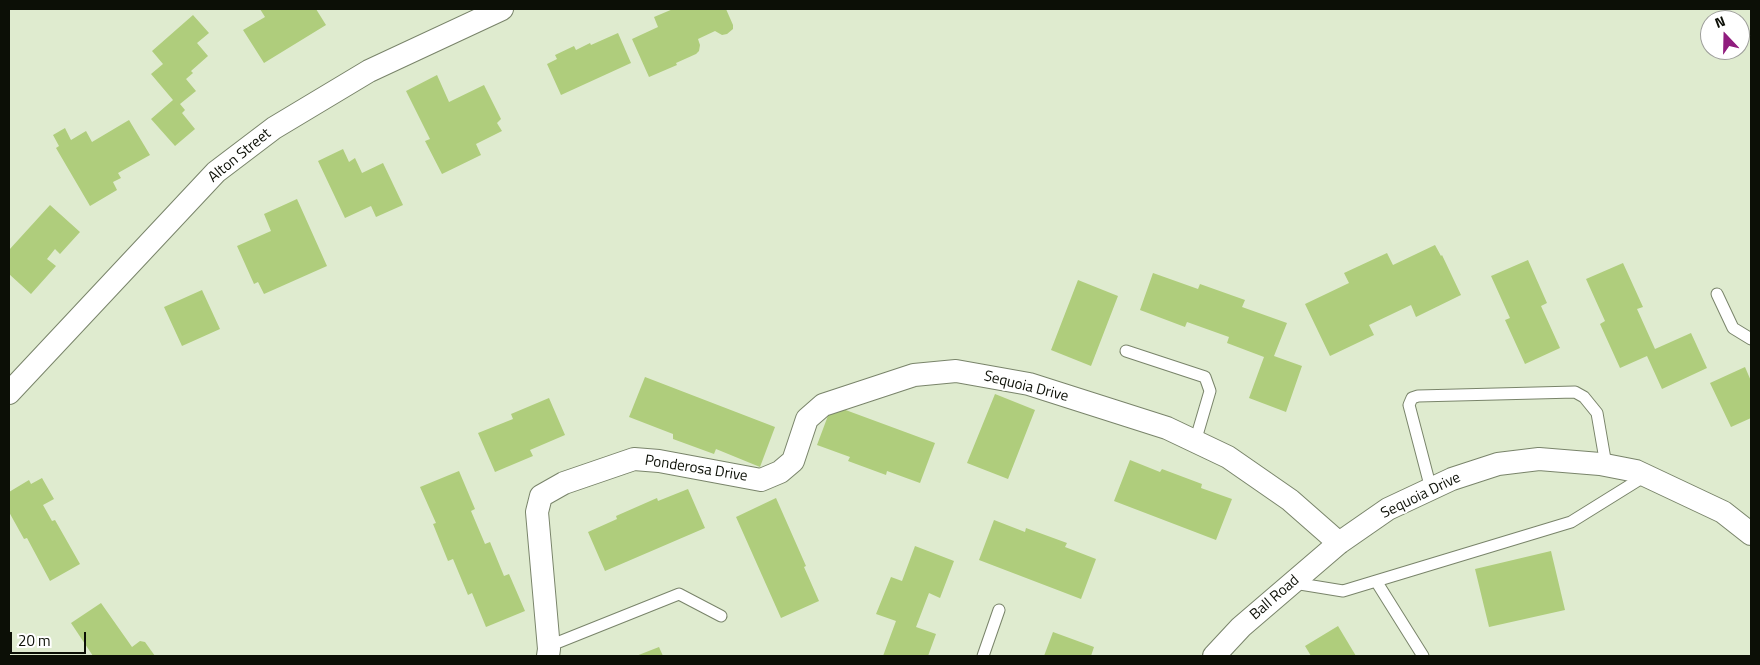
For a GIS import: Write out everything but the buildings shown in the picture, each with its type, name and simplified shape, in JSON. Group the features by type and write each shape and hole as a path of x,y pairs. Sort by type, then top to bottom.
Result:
{"street":[{"name":"Alton Street","path":"9,393 216,172 274,128 369,71 502,9"},
{"name":"Ponderosa Drive","path":"548,651 537,512 541,496 564,483 634,459 659,461 761,480 780,472 793,461 807,419 822,405 914,375 956,371 973,374"},
{"name":"Sequoia Drive","path":"973,374 1028,384 1168,428 1228,457 1290,500 1339,543 1388,510 1452,479 1498,464 1539,459 1606,465 1636,471 1723,512 1751,534"},
{"name":"Ball Road","path":"1214,656 1241,627 1339,543"}],"lane":[{"path":"1717,294 1733,328 1751,339"},
{"path":"1126,351 1206,377 1210,391 1195,442"},
{"path":"1431,489 1409,405 1412,398 1418,396 1575,392 1584,397 1597,413 1606,465"},
{"path":"1292,583 1343,591 1571,522 1645,476"},
{"path":"1376,581 1423,656"},
{"path":"548,651 679,594 721,616"},
{"path":"983,656 999,610"}]}
